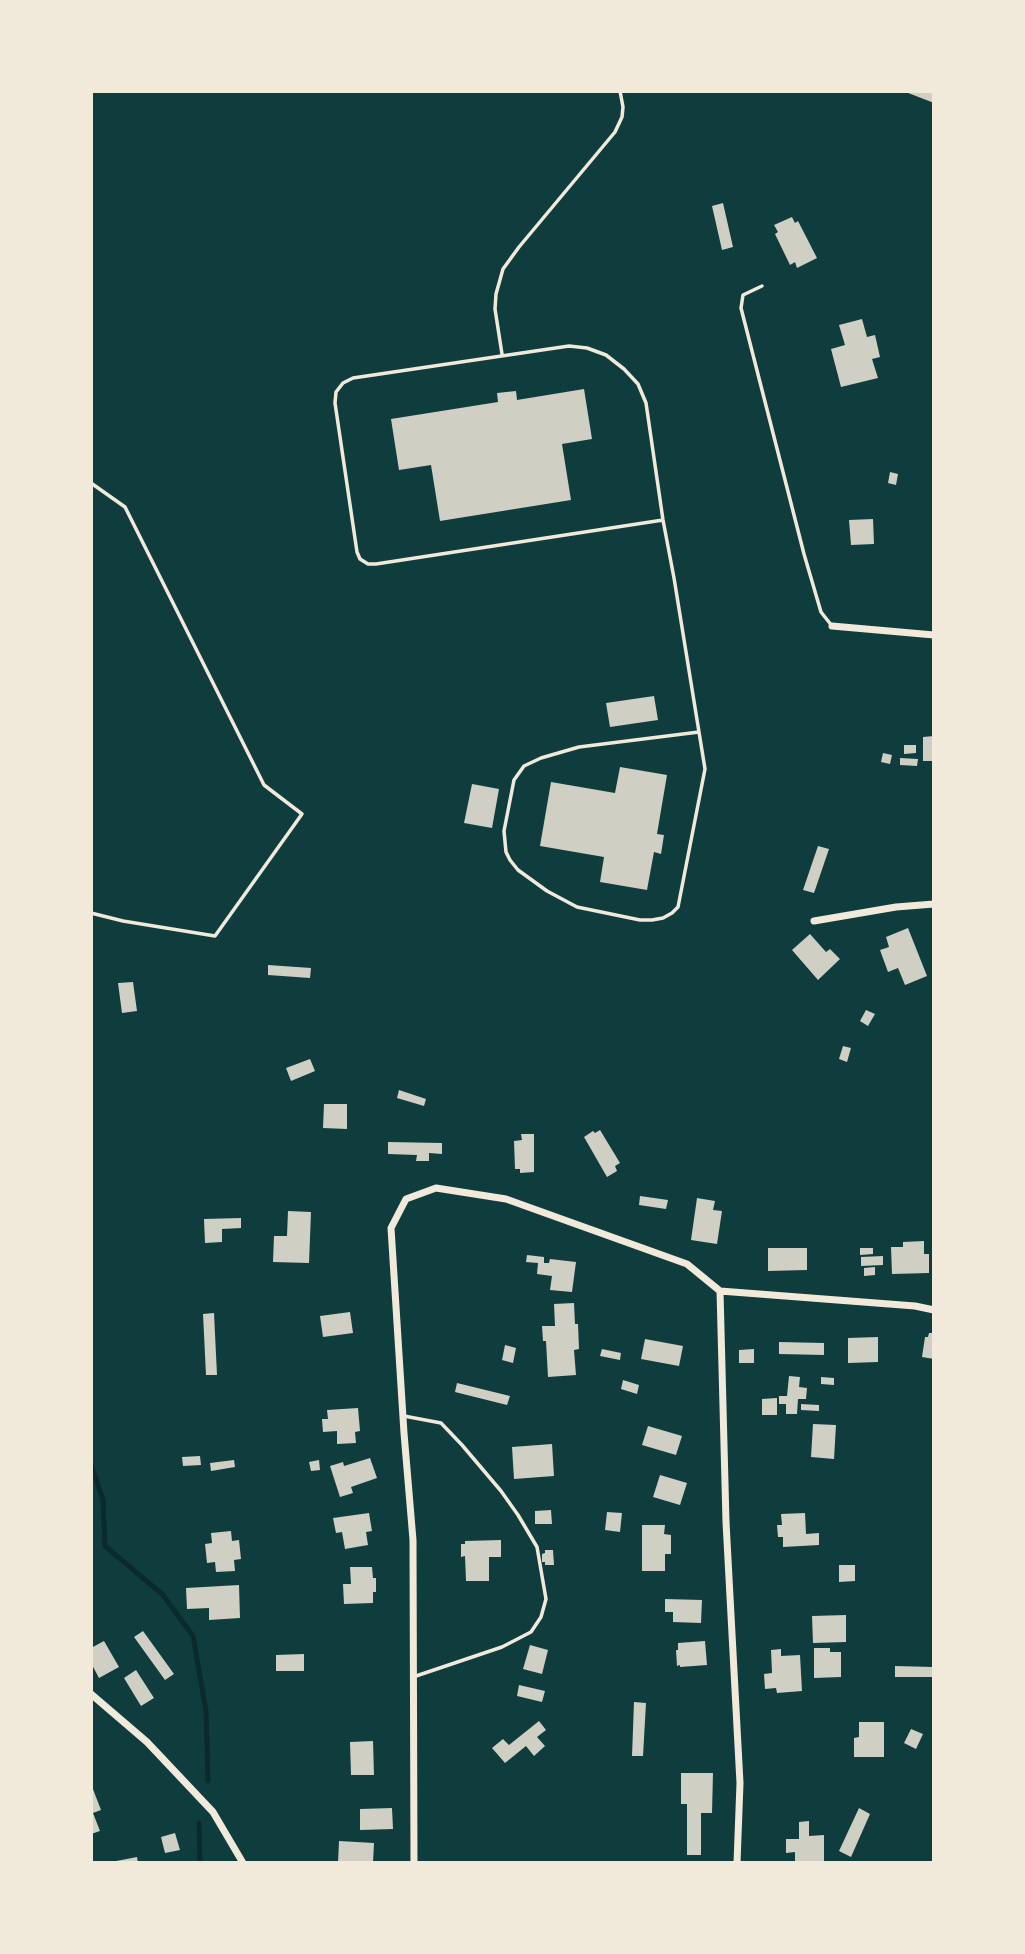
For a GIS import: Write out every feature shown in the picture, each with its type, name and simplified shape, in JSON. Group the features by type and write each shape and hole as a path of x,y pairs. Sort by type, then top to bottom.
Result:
{"street":[{"path":"832,626 934,635"},
{"path":"814,921 896,907 934,904"},
{"path":"414,1863 413,1540 391,1228 406,1199 436,1188 506,1199 687,1264 720,1291 915,1306 934,1310"},
{"path":"720,1291 726,1522 740,1783 737,1863"},
{"path":"91,1694 147,1742 213,1812 243,1863"}],"lane":[{"path":"502,354 495,309 503,269 615,132 622,117 620,91"},
{"path":"762,286 743,295 741,308 804,554 821,612 832,626"},
{"path":"663,520 376,565 368,564 360,559 357,552 335,403 337,392 343,383 353,377 569,346 587,348 606,355 638,384 646,403 705,769 678,907 663,918 640,919 577,907 547,891 518,870 506,852 504,831 514,780 524,766 579,747 699,732"},
{"path":"403,1416 441,1423 502,1491 537,1547 546,1599 541,1617 531,1632 502,1647 414,1677"}],"path":[{"path":"91,483 125,508 264,785 302,814 215,936 91,913"}],"building":[{"path":"903,91 934,91 934,103"},
{"path":"723,203 733,247 722,250 712,206"},
{"path":"792,217 795,223 798,221 817,258 797,268 795,262 790,265 775,234 778,232 774,225"},
{"path":"862,319 867,337 875,335 880,357 872,359 878,378 841,387 831,349 845,345 839,325"},
{"path":"584,389 592,439 562,444 571,500 440,521 431,465 399,470 391,419 498,402 497,393 516,391 517,400"},
{"path":"890,472 898,474 896,485 888,483"},
{"path":"873,519 874,544 851,545 849,520"},
{"path":"654,696 658,720 610,727 606,703"},
{"path":"934,736 934,761 923,761 923,737"},
{"path":"904,745 916,745 916,753 904,754"},
{"path":"883,753 892,755 890,764 881,762"},
{"path":"900,758 918,759 917,766 900,765"},
{"path":"620,767 667,775 657,834 664,835 661,854 654,852 647,890 600,882 604,857 540,846 551,782 615,793"},
{"path":"472,784 499,789 492,828 464,823"},
{"path":"818,846 829,849 814,893 803,890"},
{"path":"908,928 927,976 905,985 898,968 888,972 880,950 889,947 886,937"},
{"path":"810,934 826,952 830,949 840,959 818,980 792,950"},
{"path":"268,965 311,968 310,978 268,975"},
{"path":"133,982 137,1011 122,1013 118,983"},
{"path":"866,1010 875,1014 868,1026 860,1021"},
{"path":"843,1046 851,1048 847,1062 839,1059"},
{"path":"310,1059 315,1071 291,1081 286,1068"},
{"path":"399,1090 426,1099 424,1106 397,1098"},
{"path":"324,1104 347,1104 347,1129 323,1128"},
{"path":"600,1130 620,1163 615,1166 617,1171 607,1177 584,1137"},
{"path":"521,1134 534,1134 534,1172 520,1173 520,1169 515,1169 514,1141 522,1140"},
{"path":"388,1142 442,1143 442,1154 429,1153 429,1161 416,1161 417,1155 388,1154"},
{"path":"640,1196 668,1200 666,1209 639,1205"},
{"path":"697,1198 715,1201 713,1210 722,1211 717,1244 691,1240"},
{"path":"288,1211 311,1212 309,1263 273,1262 274,1236 287,1236"},
{"path":"241,1218 241,1228 222,1229 222,1242 205,1243 204,1219"},
{"path":"924,1241 924,1254 929,1254 929,1273 892,1274 891,1247 903,1247 903,1242"},
{"path":"768,1248 807,1248 807,1270 768,1271"},
{"path":"860,1248 873,1248 873,1254 860,1255"},
{"path":"527,1255 544,1257 544,1263 549,1263 550,1259 576,1262 572,1292 550,1290 552,1276 537,1274 538,1263 526,1262"},
{"path":"883,1256 883,1265 861,1266 861,1257"},
{"path":"875,1267 875,1275 864,1276 864,1268"},
{"path":"574,1303 579,1349 574,1350 576,1375 548,1377 546,1341 543,1341 542,1326 555,1326 554,1304"},
{"path":"350,1312 353,1333 323,1337 320,1316"},
{"path":"214,1313 217,1375 206,1375 203,1314"},
{"path":"929,1333 934,1333 934,1359 922,1357 925,1337 928,1337"},
{"path":"878,1337 878,1362 848,1363 848,1338"},
{"path":"645,1339 683,1346 679,1366 641,1359"},
{"path":"779,1342 824,1343 824,1355 779,1354"},
{"path":"505,1345 516,1348 513,1363 502,1360"},
{"path":"602,1349 621,1353 620,1360 600,1356"},
{"path":"754,1349 754,1363 739,1363 739,1350"},
{"path":"789,1376 800,1377 799,1387 807,1388 806,1399 798,1399 797,1414 786,1414 786,1404 779,1404 779,1396 787,1396"},
{"path":"821,1377 834,1378 834,1385 821,1384"},
{"path":"623,1380 639,1385 637,1394 621,1389"},
{"path":"457,1383 510,1396 507,1405 455,1392"},
{"path":"777,1398 777,1415 762,1415 762,1399"},
{"path":"801,1404 819,1405 819,1411 801,1410"},
{"path":"358,1408 360,1431 355,1432 356,1443 337,1444 337,1431 323,1432 322,1419 328,1419 327,1410"},
{"path":"813,1424 836,1425 834,1459 811,1457"},
{"path":"648,1426 682,1436 676,1455 642,1445"},
{"path":"552,1444 554,1476 514,1479 512,1447"},
{"path":"200,1456 201,1465 183,1466 182,1457"},
{"path":"370,1458 377,1478 351,1487 353,1493 340,1497 330,1466 343,1462 344,1466"},
{"path":"234,1460 235,1467 211,1471 210,1463"},
{"path":"319,1460 320,1470 311,1471 309,1462"},
{"path":"660,1475 687,1483 680,1505 653,1497"},
{"path":"551,1510 552,1524 535,1524 535,1511"},
{"path":"607,1512 622,1513 620,1532 605,1530"},
{"path":"369,1513 372,1531 366,1532 368,1545 345,1549 342,1532 336,1533 333,1518"},
{"path":"805,1513 806,1534 819,1533 819,1545 783,1547 783,1537 778,1537 777,1525 782,1525 781,1514"},
{"path":"642,1525 665,1525 664,1534 671,1535 671,1554 665,1554 665,1571 642,1571"},
{"path":"231,1531 232,1541 239,1540 241,1559 234,1560 235,1571 216,1572 215,1562 207,1563 205,1544 212,1543 211,1533"},
{"path":"501,1540 501,1557 489,1557 489,1581 466,1581 465,1556 461,1557 461,1544 465,1544 465,1541"},
{"path":"545,1550 553,1550 554,1565 545,1565 545,1562 542,1562"},
{"path":"839,1565 855,1565 855,1581 839,1582"},
{"path":"350,1567 372,1567 373,1578 376,1578 373,1603 344,1604 343,1584 351,1584"},
{"path":"239,1585 240,1618 209,1620 209,1608 187,1609 186,1588"},
{"path":"665,1599 702,1600 701,1623 673,1622 673,1612 665,1612"},
{"path":"846,1615 846,1642 813,1643 812,1616"},
{"path":"143,1631 174,1674 165,1680 134,1637"},
{"path":"104,1641 119,1667 99,1678 91,1663 91,1648"},
{"path":"705,1641 707,1665 677,1666 678,1643"},
{"path":"530,1645 548,1650 542,1674 523,1669"},
{"path":"814,1648 830,1648 830,1652 841,1652 841,1677 814,1678"},
{"path":"781,1649 781,1656 800,1655 802,1691 777,1693 776,1688 765,1689 764,1674 772,1673 771,1650"},
{"path":"304,1654 304,1671 276,1671 276,1655"},
{"path":"895,1666 933,1667 932,1677 895,1677"},
{"path":"136,1670 154,1698 141,1706 124,1678"},
{"path":"519,1685 545,1691 542,1702 517,1696"},
{"path":"634,1702 646,1703 643,1756 632,1756"},
{"path":"539,1721 546,1730 537,1737 545,1746 534,1756 526,1746 505,1763 492,1748 503,1739 509,1745"},
{"path":"859,1722 884,1722 884,1757 854,1757 854,1738 859,1737"},
{"path":"911,1729 923,1734 916,1749 904,1743"},
{"path":"373,1741 374,1775 351,1775 350,1742"},
{"path":"681,1773 713,1773 712,1813 701,1813 701,1855 687,1855 687,1804 681,1804"},
{"path":"91,1784 101,1810 93,1813 100,1831 91,1834"},
{"path":"392,1808 393,1829 360,1830 360,1809"},
{"path":"859,1808 870,1814 851,1857 839,1851"},
{"path":"809,1821 809,1836 824,1835 824,1863 795,1863 795,1852 786,1853 786,1839 799,1839 799,1822"},
{"path":"175,1833 180,1850 165,1853 161,1837"},
{"path":"339,1841 374,1843 373,1863 338,1863"},
{"path":"137,1857 138,1863 111,1862"}],"waterway":[{"path":"91,1464 103,1500 105,1546 163,1595 193,1636 206,1711 208,1781"},
{"path":"199,1823 200,1863"}]}
